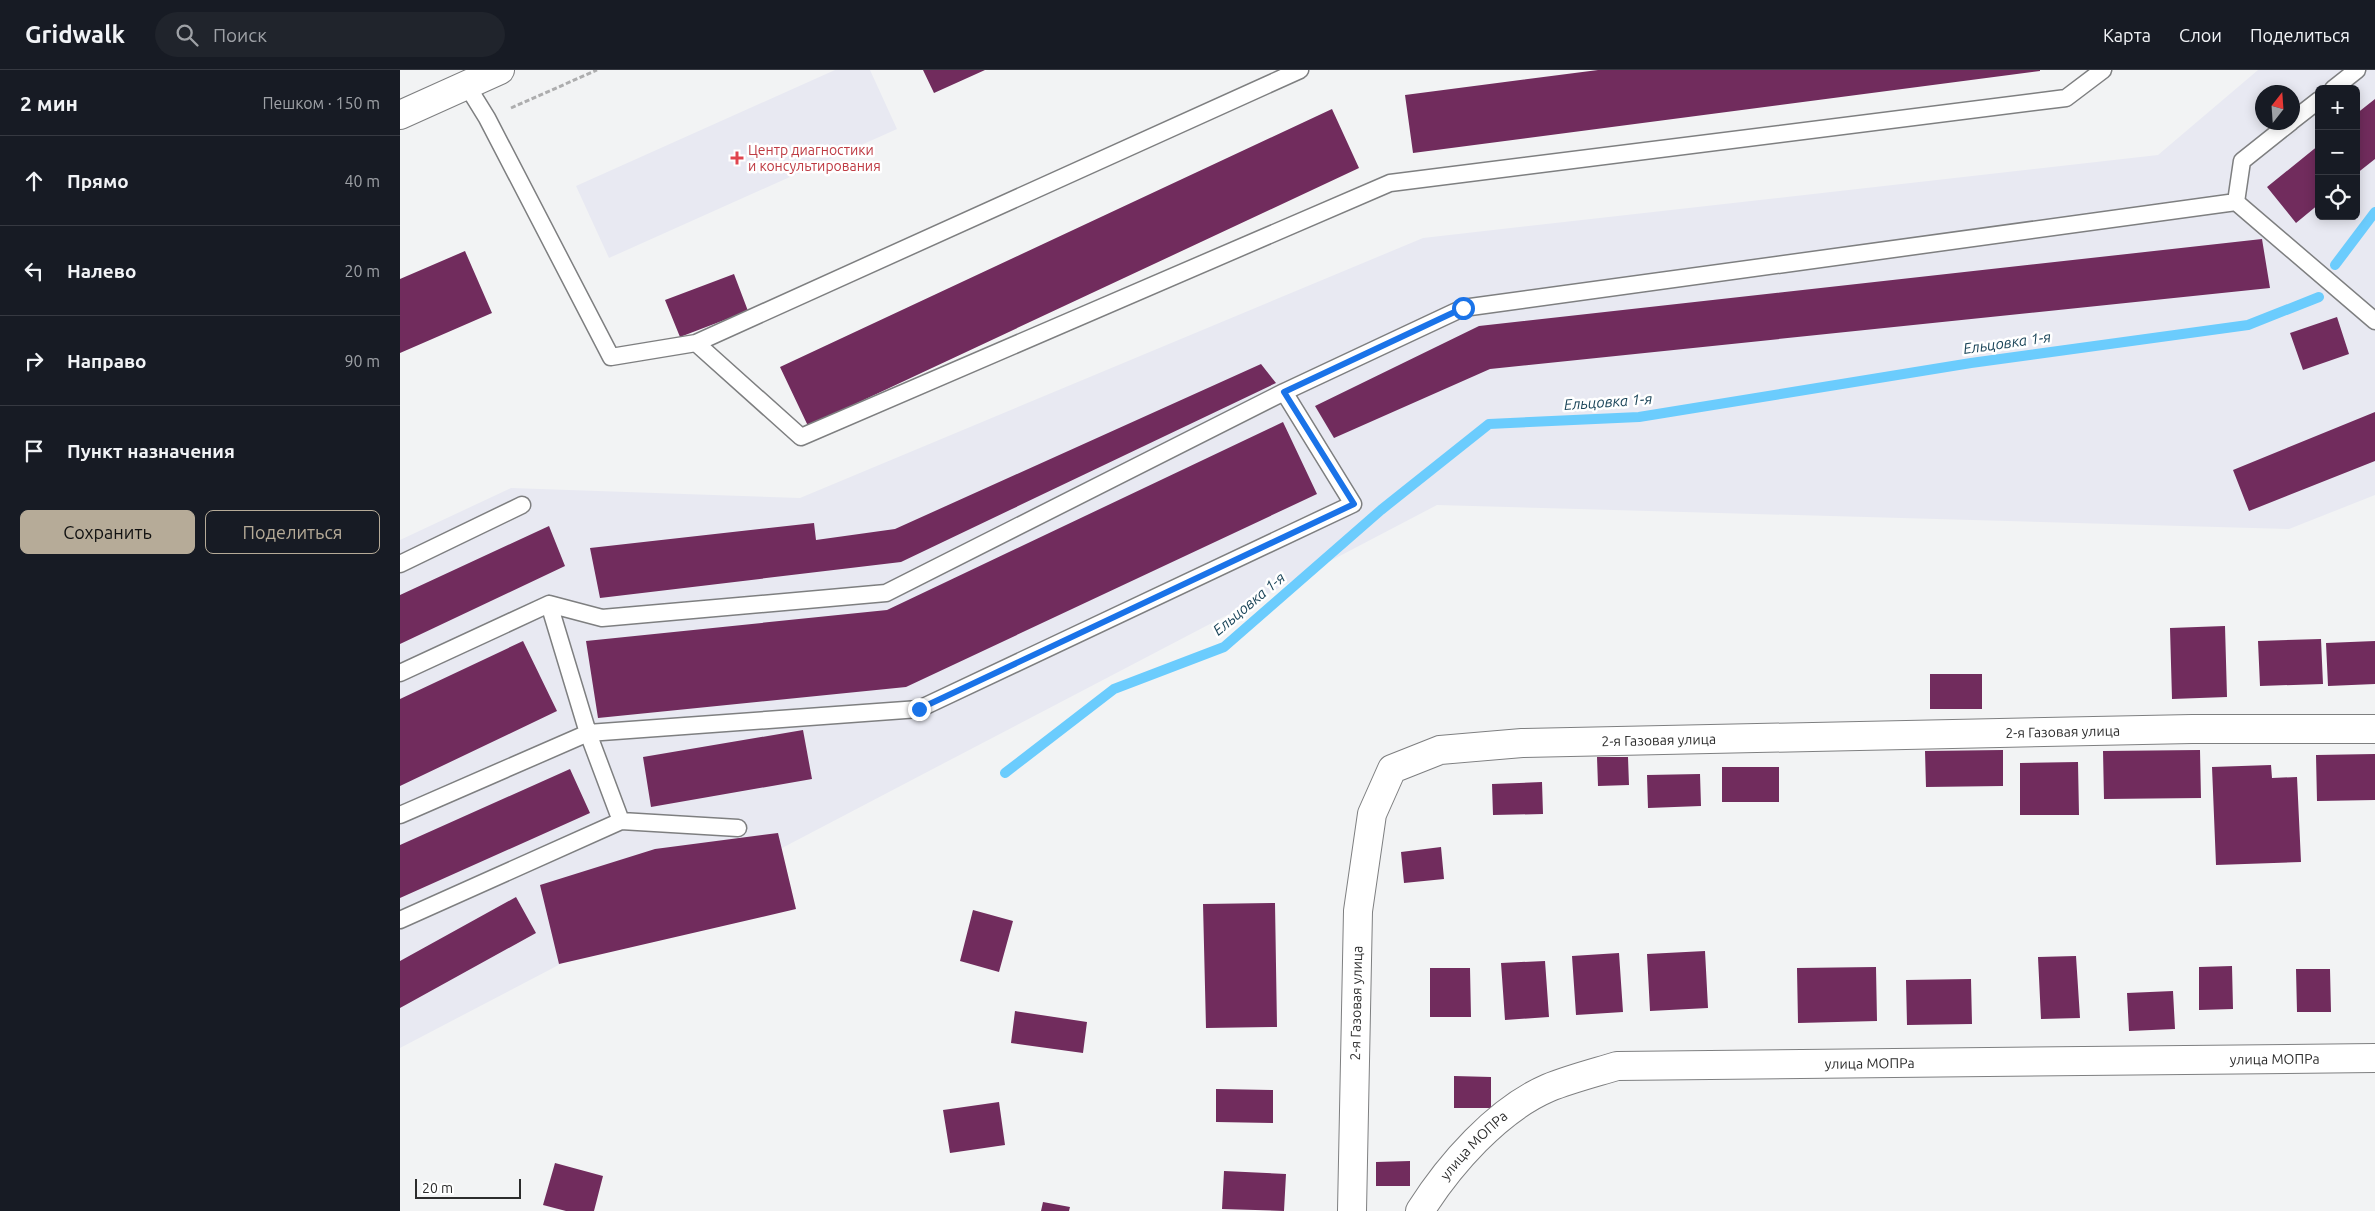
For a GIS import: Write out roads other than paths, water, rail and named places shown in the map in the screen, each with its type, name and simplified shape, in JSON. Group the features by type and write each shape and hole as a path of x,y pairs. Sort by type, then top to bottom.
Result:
{"street":[{"path":"400,115 500,70"},
{"name":"2-я Газовая улица","path":"1352,1211 1358,911 1372,814 1392,769 1440,750 1522,743 2192,729 2375,729"},
{"name":"улица МОПРа","path":"1420,1211 1433,1190 1494,1121 1547,1088 1617,1066 2375,1058"}],"lane":[{"path":"466,84 487,118 611,357 696,344 1300,70"},
{"path":"696,344 801,437 1390,183 2066,98 2103,70"},
{"path":"2338,85 2357,70"},
{"path":"2300,115 2315,103"},
{"path":"2236,202 2242,161 2282,130"},
{"path":"400,673 549,604 602,618 886,593 1284,392 1463,308 2236,202 2375,321"},
{"path":"400,815 588,733 919,709 1354,504 1284,392"},
{"path":"400,564 522,505"},
{"path":"549,604 588,733 621,821"},
{"path":"400,920 621,821 738,828"}],"waterway":[{"name":"Ельцовка 1-я","path":"2335,265 2375,212"},
{"name":"Ельцовка 1-я","path":"1005,773 1114,689 1224,647 1381,510 1489,424 1639,417 1971,363 2248,325 2319,297"}],"place":[{"name":"Центр диагностики и консультирования","path":"737,158"}]}
